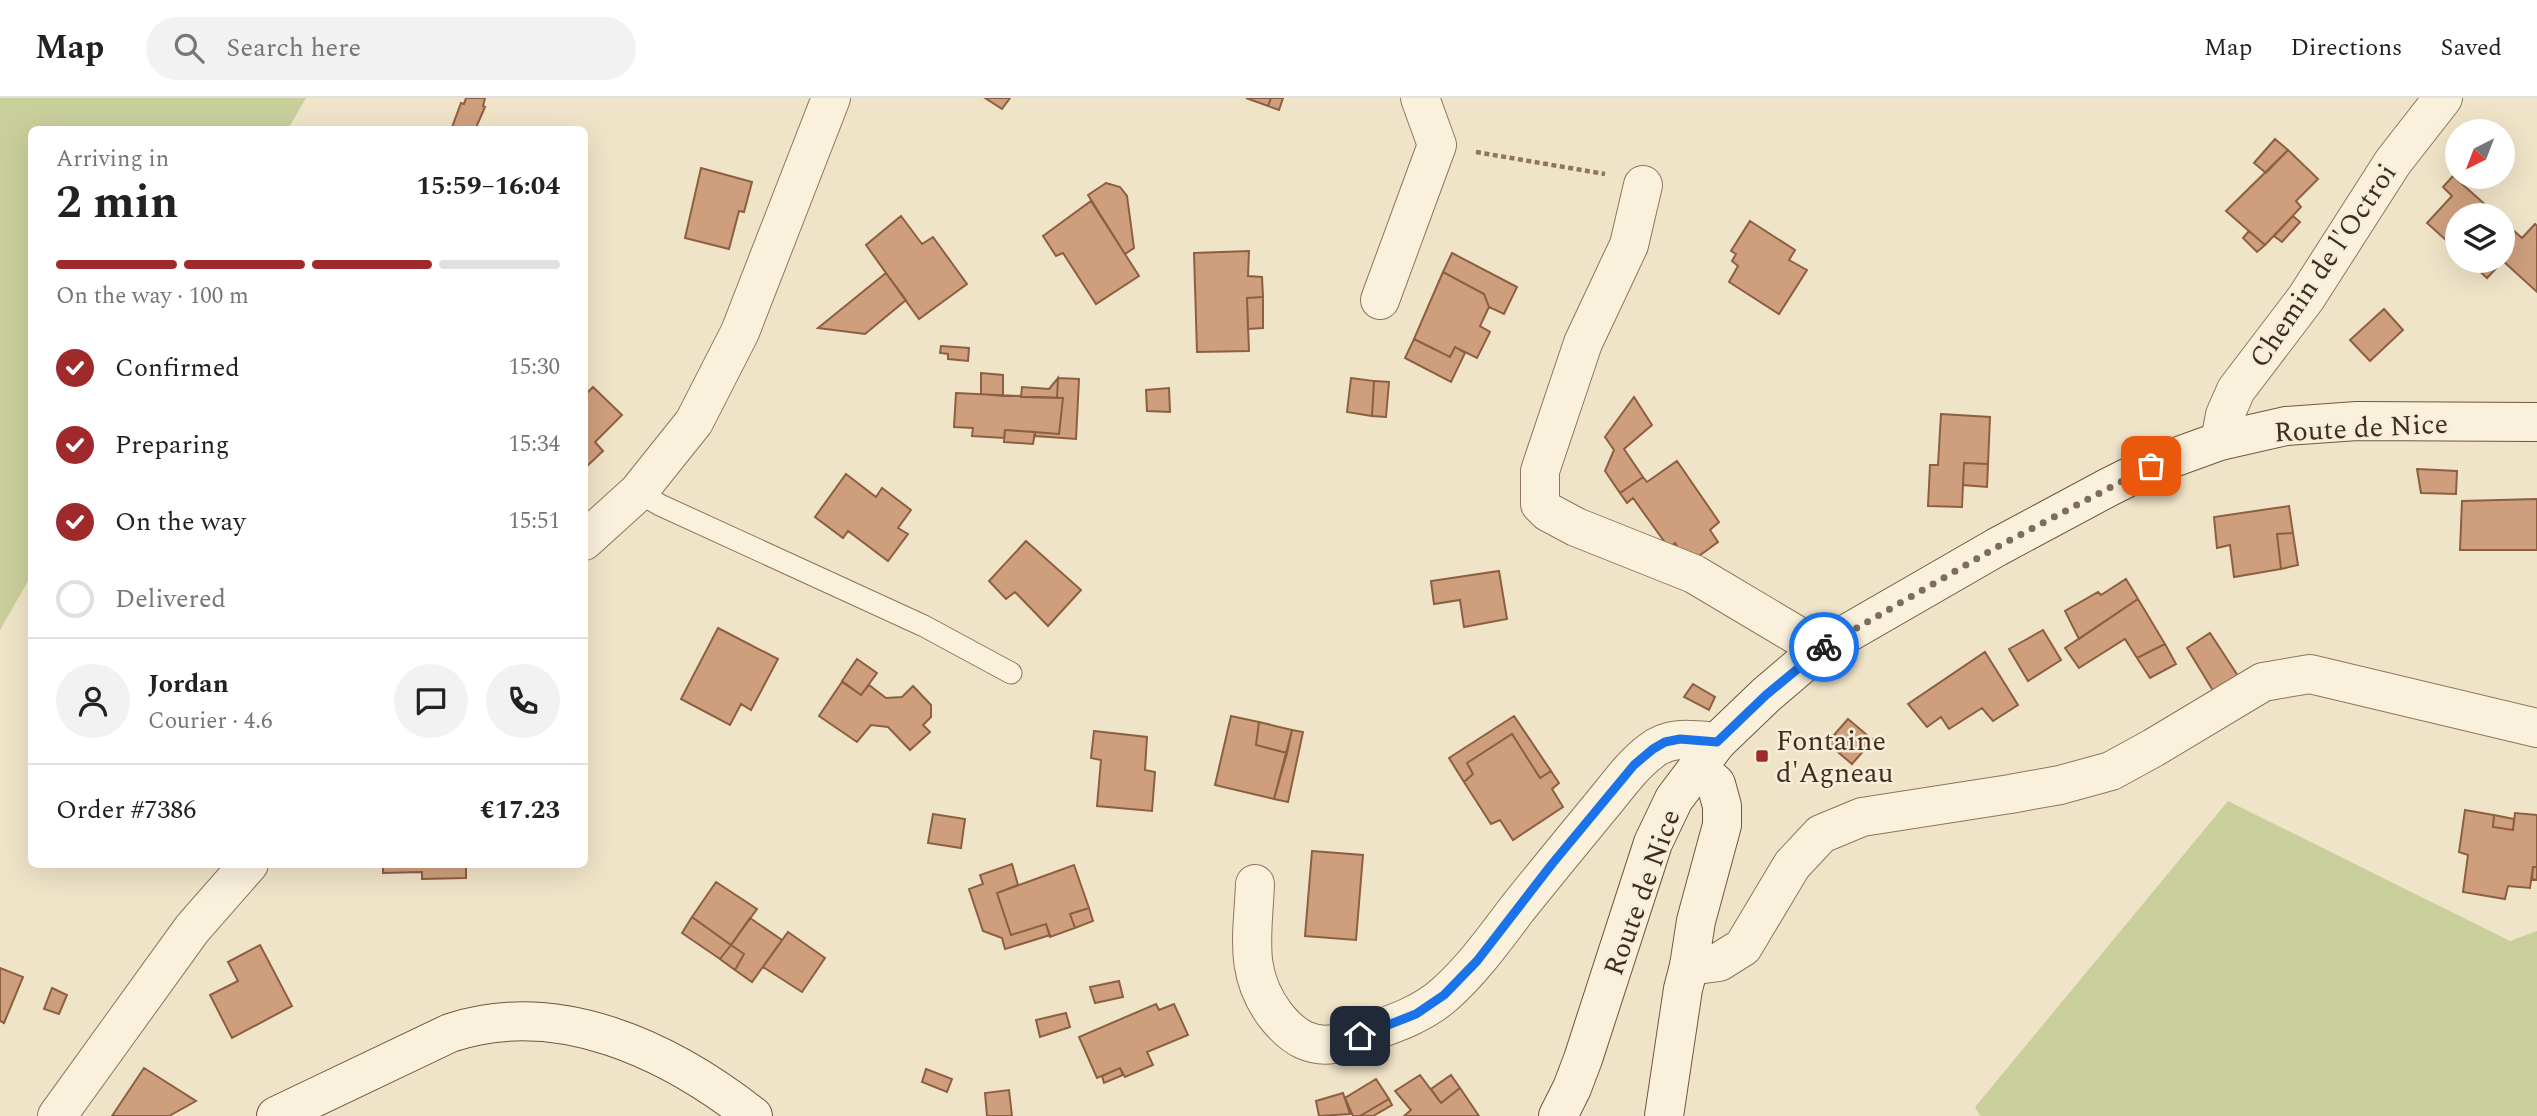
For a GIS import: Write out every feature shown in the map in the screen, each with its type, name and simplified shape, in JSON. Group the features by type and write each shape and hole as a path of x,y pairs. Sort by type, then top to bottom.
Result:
{"street":[{"path":"588,537 638,492 694,422 740,332 831,98"},
{"path":"1380,300 1437,145 1420,98"},
{"name":"Chemin de l'Octroi","path":"2220,441 2225,415 2236,390 2305,298 2393,162 2443,98"},
{"path":"1643,185 1629,245 1583,343 1540,471 1540,504 1548,512 1576,527 1694,574 1821,649"},
{"name":"Route de Nice","path":"1558,1116 1583,1059 1653,843 1674,799 1707,755 1766,695 1821,649 1997,547 2140,471 2220,441 2286,426 2357,421 2537,422"},
{"path":"1689,966 1719,962 1743,947 1791,865 1821,834 1862,817 2060,785 2111,771 2263,682 2310,674 2537,727"},
{"path":"1255,884 1252,955 1254,977 1265,1002 1297,1037 1314,1044 1337,1045 1416,1014 1444,995 1477,961 1552,864 1634,765 1665,742 1680,739 1707,755 1722,806 1722,825 1696,921 1664,1116"},
{"path":"57,1116 192,929 245,868"},
{"path":"276,1116 450,1032 479,1023 512,1020 544,1021 582,1027 654,1054 718,1088 753,1116"}],"lane":[{"path":"638,492 660,505 924,626 1011,673"}],"path":[{"path":"1437,145 1614,175 1643,185"}],"green space":[{"path":"0,98 306,98 290,126 28,126 28,581 0,630"},
{"path":"2228,801 2510,941 2537,931 2537,1116 1980,1116 1975,1107"}],"building":[{"path":"466,98 485,98 485,107 477,126 452,126 461,103 464,104"},
{"path":"985,98 1010,98 1002,109"},
{"path":"1246,98 1271,98 1268,106"},
{"path":"1271,98 1283,98 1279,110 1268,106"},
{"path":"2275,139 2288,150 2266,173 2254,163"},
{"path":"2288,150 2318,179 2296,201 2301,207 2265,245 2226,211"},
{"path":"701,168 752,182 744,212 739,211 729,249 685,238"},
{"path":"1106,183 1120,187 1127,196 1134,248 1125,254 1088,195"},
{"path":"2445,189 2468,189 2483,203 2446,203 2452,196"},
{"path":"1091,201 1139,276 1096,304 1063,253 1056,256 1043,236"},
{"path":"2445,204 2445,239 2427,223"},
{"path":"901,216 922,244 933,237 967,284 919,319 866,245"},
{"path":"2293,216 2300,222 2282,242 2274,236"},
{"path":"1750,221 1795,250 1789,260 1807,270 1779,314 1729,282 1738,266 1732,261 1736,254 1731,251"},
{"path":"2535,224 2537,226 2537,292 2515,272 2515,232 2522,238"},
{"path":"2249,231 2265,245 2257,252 2243,238"},
{"path":"1249,251 1248,276 1262,277 1263,297 1247,298 1249,351 1197,352 1194,253"},
{"path":"1452,253 1517,287 1504,314 1489,307 1484,294 1443,272"},
{"path":"1443,272 1484,294 1489,307 1480,326 1490,332 1477,358 1455,347 1450,357 1414,339"},
{"path":"886,273 906,300 865,334 818,328"},
{"path":"1263,297 1263,328 1248,329 1247,298"},
{"path":"2384,309 2403,330 2370,361 2350,340"},
{"path":"1414,339 1450,357 1455,347 1465,353 1451,382 1405,358"},
{"path":"941,346 969,348 968,361 948,359 948,354 940,353"},
{"path":"981,373 1003,375 1003,396 981,394"},
{"path":"1058,378 1057,398 1021,397 1022,387 1049,389"},
{"path":"1058,378 1079,379 1076,439 1035,436 1035,432 1059,434 1063,398 1057,398"},
{"path":"1351,378 1374,381 1372,416 1347,412"},
{"path":"1374,381 1389,382 1386,417 1372,416"},
{"path":"593,387 622,415 595,442 603,451 588,465 588,392"},
{"path":"1169,388 1170,412 1147,411 1146,390"},
{"path":"956,393 1063,398 1059,434 1005,430 1004,438 972,436 973,428 954,427"},
{"path":"1634,397 1652,425 1624,449 1643,477 1620,493 1605,471 1614,450 1605,437"},
{"path":"1941,414 1990,417 1988,464 1964,463 1962,507 1928,506 1930,465 1938,465"},
{"path":"1005,430 1035,432 1033,444 1004,442"},
{"path":"1677,461 1719,522 1710,530 1718,542 1688,564 1675,543 1669,548 1633,498 1627,503 1620,493 1643,477 1647,482"},
{"path":"1964,463 1988,464 1987,487 1963,485"},
{"path":"2417,469 2457,471 2456,494 2421,493"},
{"path":"846,474 876,497 882,488 911,510 898,528 908,534 888,561 848,531 843,538 815,517"},
{"path":"2537,499 2537,550 2460,550 2462,501"},
{"path":"2289,506 2293,533 2277,534 2281,569 2234,577 2230,545 2217,548 2214,517"},
{"path":"2293,533 2298,565 2281,569 2277,534"},
{"path":"1026,541 1081,590 1048,626 1015,592 1006,599 989,581"},
{"path":"1499,571 1507,619 1464,627 1460,600 1434,604 1431,581"},
{"path":"2126,579 2138,599 2079,639 2065,611 2098,592 2101,595"},
{"path":"2138,599 2165,644 2137,658 2125,639 2079,668 2065,648"},
{"path":"718,628 778,659 751,710 741,704 730,725 681,699"},
{"path":"2043,630 2061,660 2028,681 2009,649"},
{"path":"2210,633 2240,679 2215,694 2187,648"},
{"path":"2165,644 2176,664 2150,678 2137,658"},
{"path":"1985,652 2018,705 1993,721 1982,708 1949,729 1941,717 1927,727 1908,704"},
{"path":"857,659 877,673 861,695 842,681"},
{"path":"842,682 861,695 869,685 886,698 902,697 913,686 931,705 931,717 923,725 930,732 910,750 888,727 871,725 857,742 819,716"},
{"path":"1693,684 1715,697 1709,710 1684,697"},
{"path":"1231,716 1259,722 1256,745 1287,753 1274,799 1215,785"},
{"path":"1514,716 1551,771 1540,778 1512,734 1467,763 1473,774 1464,782 1449,758"},
{"path":"1848,719 1873,740 1852,764 1827,743"},
{"path":"1259,722 1292,730 1287,753 1256,745"},
{"path":"1292,730 1303,732 1288,802 1274,799"},
{"path":"1094,731 1147,737 1145,770 1155,772 1152,811 1097,806 1101,760 1091,758"},
{"path":"1512,734 1540,778 1551,771 1559,783 1552,789 1563,807 1513,840 1500,820 1491,824 1464,782 1473,774 1467,763"},
{"path":"2465,810 2494,815 2493,827 2513,830 2515,813 2537,815 2537,867 2533,867 2530,888 2508,886 2505,899 2463,892 2468,855 2459,852"},
{"path":"933,814 965,819 961,848 928,843"},
{"path":"2494,815 2514,819 2513,830 2493,827"},
{"path":"1312,851 1363,855 1356,940 1305,936"},
{"path":"1012,864 1018,885 997,893 1011,935 1046,924 1050,935 1005,949 1002,938 983,931 969,889 983,884 980,875"},
{"path":"1074,865 1089,908 1070,914 1075,928 1050,937 1046,924 1011,935 997,893"},
{"path":"2533,867 2537,867 2537,880 2532,879"},
{"path":"383,868 466,868 466,878 422,879 422,872 383,873"},
{"path":"716,882 757,909 731,945 692,917"},
{"path":"1089,908 1093,921 1075,928 1070,914"},
{"path":"692,917 731,945 720,959 682,933"},
{"path":"750,918 782,940 752,982 735,970 744,954 731,945"},
{"path":"788,932 825,958 802,992 763,967"},
{"path":"260,945 292,1006 232,1038 210,995 238,981 228,962"},
{"path":"731,945 744,954 735,970 720,959"},
{"path":"0,968 23,977 4,1023 0,1021"},
{"path":"1119,981 1123,997 1095,1003 1090,987"},
{"path":"52,988 67,995 59,1014 44,1009"},
{"path":"1156,1004 1159,1010 1174,1004 1188,1035 1147,1052 1153,1065 1125,1077 1120,1068 1097,1078 1079,1037"},
{"path":"1066,1013 1070,1027 1040,1037 1036,1020"},
{"path":"144,1068 196,1101 169,1116 112,1116"},
{"path":"1120,1068 1123,1075 1104,1083 1102,1076"},
{"path":"926,1069 952,1079 947,1092 922,1082"},
{"path":"1420,1075 1441,1103 1460,1088 1479,1116 1404,1116 1411,1110 1395,1091"},
{"path":"1451,1075 1460,1088 1441,1103 1431,1089"},
{"path":"1376,1079 1389,1099 1360,1116 1353,1116 1345,1098"},
{"path":"1009,1090 1012,1116 987,1116 985,1093"},
{"path":"1343,1093 1350,1114 1319,1116 1316,1101"},
{"path":"1389,1099 1392,1105 1373,1116 1360,1116"}],"way so far":[{"path":"1824,647 1997,547 2151,466"}],"place":[{"name":"Fontaine d'Agneau","path":"1762,756"}],"route":[{"path":"1360,1036 1416,1014 1444,995 1477,961 1552,864 1634,765 1653,749 1665,742 1680,739 1717,742 1766,695 1824,647"}]}
